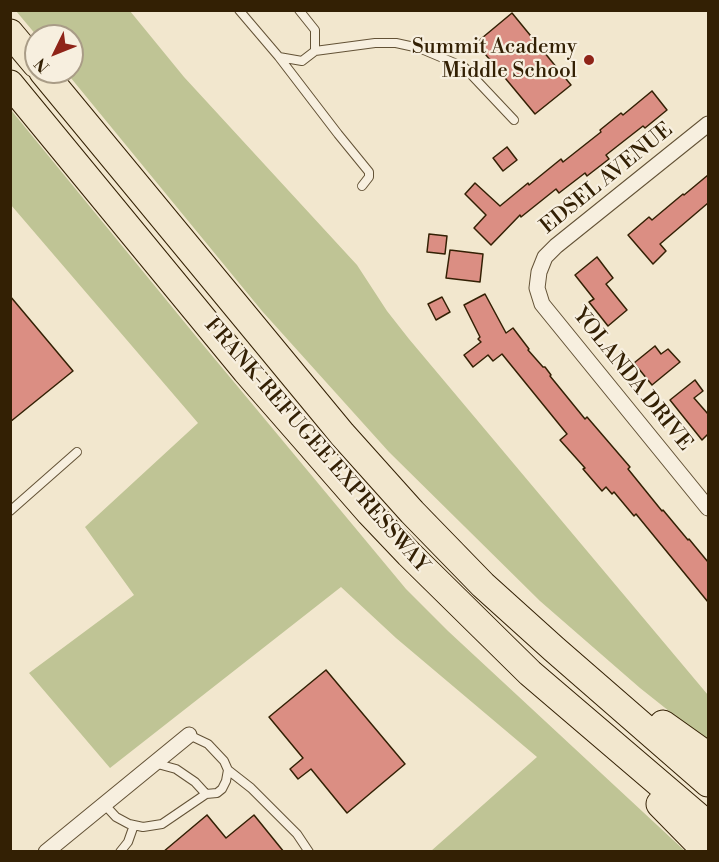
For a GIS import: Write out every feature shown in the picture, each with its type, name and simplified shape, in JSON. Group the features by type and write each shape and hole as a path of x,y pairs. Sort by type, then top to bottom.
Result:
{"highway":[{"path":"10,33 24,50"},
{"name":"FRANK-REFUGEE EXPRESSWAY","path":"10,84 225,345 370,513 530,673 708,825"},
{"name":"FRANK-REFUGEE EXPRESSWAY","path":"53,84 342,434 412,512 483,585 708,783"},
{"path":"554,649 708,756"},
{"path":"530,673 707,852"}],"street":[{"name":"EDSEL AVENUE","path":"539,273 544,257 556,246 708,124"},
{"name":"YOLANDA DRIVE","path":"539,273 537,288 542,304 708,508"},
{"path":"46,852 189,735"}],"lane":[{"path":"239,10 369,172 369,177 362,186"},
{"path":"299,10 315,30 315,51"},
{"path":"279,57 302,61 315,51 375,43 396,43 419,48 464,67 514,120"},
{"path":"10,511 77,452"},
{"path":"189,735 208,744 228,770 297,834 309,852"},
{"path":"154,763 176,769 195,782 206,794"},
{"path":"104,804 116,817 129,824 143,828 162,824 206,794 217,793 222,789 228,770"},
{"path":"120,852 128,842 134,825"}],"green space":[{"path":"16,11 130,11 184,77 357,265 387,311 409,339 708,695 708,742 640,688 540,601 389,452 262,311 76,84 84,84 84,24 27,24"},
{"path":"11,110 406,589 448,631 685,851 431,851 537,757 396,638 341,587 110,768 29,673 134,595 85,527 198,423 11,205"}],"building":[{"path":"512,13 571,85 535,114 476,43"},
{"path":"652,91 667,110 606,155 609,159 587,176 585,173 559,193 556,189 521,217 520,215 491,245 474,228 486,215 465,194 475,183 500,206 561,159 563,162 621,113 623,115"},
{"path":"507,147 517,160 503,171 493,158"},
{"path":"708,175 708,203 660,244 666,251 653,264 628,235 649,217 652,220"},
{"path":"429,234 447,236 445,254 427,252"},
{"path":"450,250 483,254 480,282 446,278"},
{"path":"597,257 613,278 606,284 627,310 608,326 589,302 594,299 575,275"},
{"path":"485,294 506,333 513,328 528,350 545,367 585,419 587,417 630,467 628,469 662,511 708,562 708,602 636,514 634,516 614,492 612,494 606,487 602,491 583,469 585,468 560,440 567,434 502,354 493,361 488,355 473,367 464,355 481,342 464,305"},
{"path":"10,296 73,371 10,422"},
{"path":"442,297 450,312 436,320 428,304"},
{"path":"655,346 661,354 668,349 680,362 652,385 634,363"},
{"path":"695,380 703,391 694,398 708,414 708,434 702,440 670,400"},
{"path":"326,670 405,764 347,813 311,769 298,779 290,769 303,758 269,717"},
{"path":"207,815 226,838 254,815 284,852 163,852"}],"place":[{"name":"Summit Academy Middle School","path":"589,60"}]}
